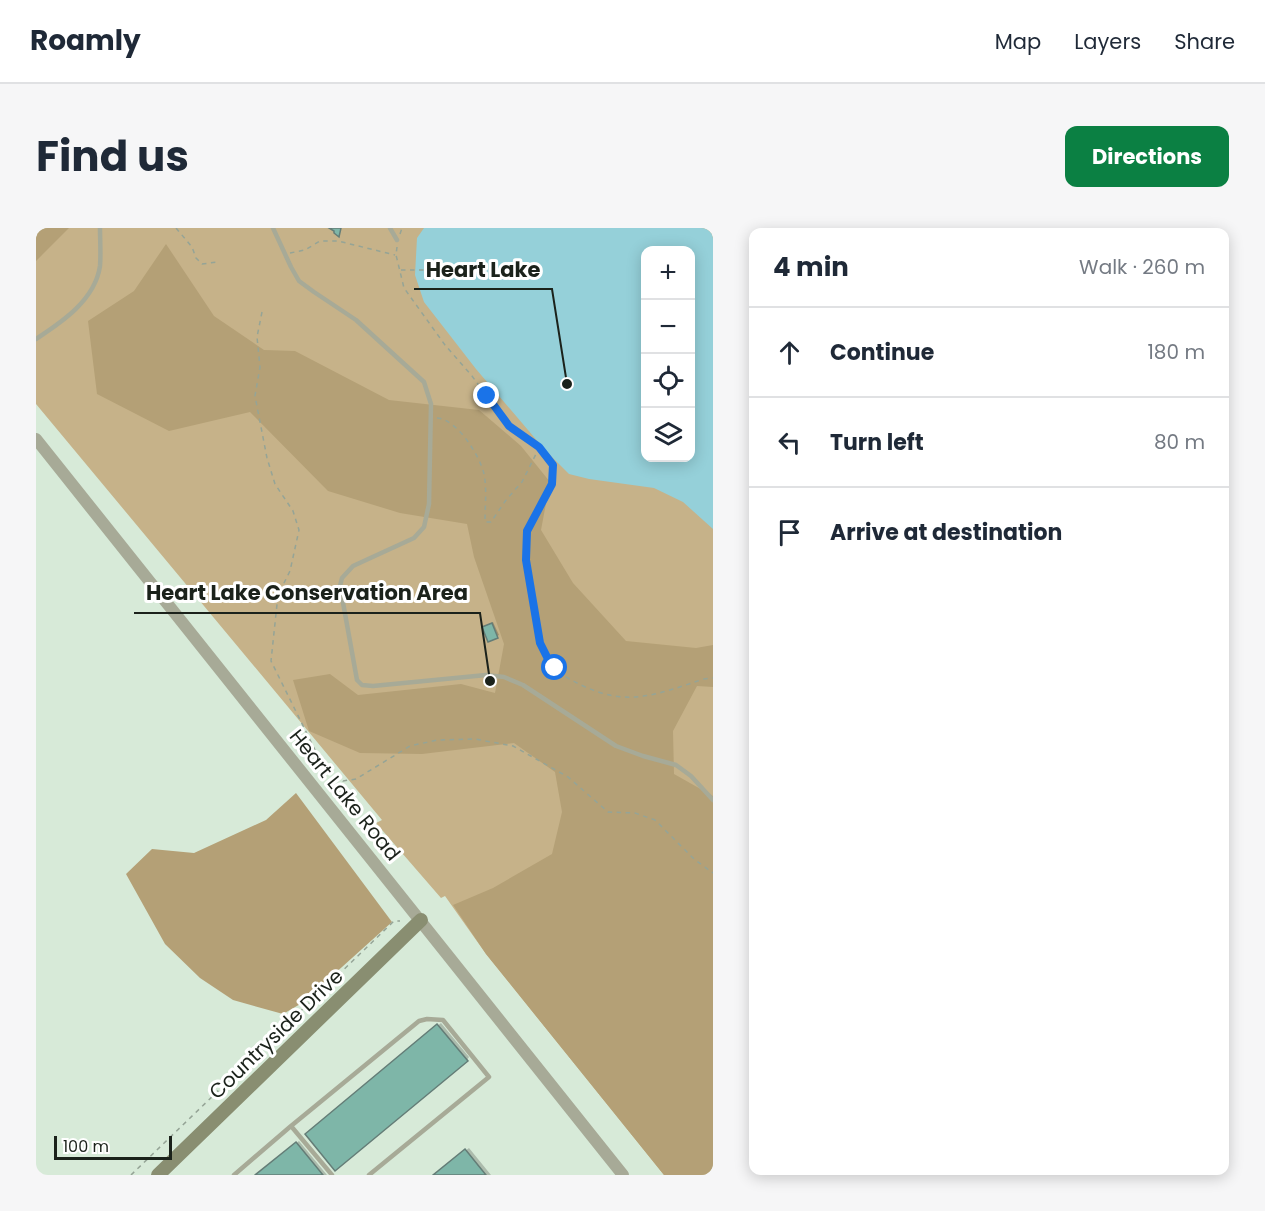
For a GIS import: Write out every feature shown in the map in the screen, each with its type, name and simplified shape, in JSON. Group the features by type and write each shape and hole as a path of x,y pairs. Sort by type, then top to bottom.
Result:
{"main road":[{"name":"Countryside Drive","path":"158,1175 421,921"}],"street":[{"name":"Heart Lake Road","path":"36,439 623,1175"}],"lane":[{"path":"36,339 64,320 95,283 100,266 100,228"},
{"path":"273,228 299,280 356,320 424,382 431,404 429,504 424,527 414,538 353,566 342,578 339,586 357,680 362,685 373,686 486,675 504,677 523,685 616,746 676,765 691,776 713,800"},
{"path":"390,228 397,240"},
{"path":"234,1175 419,1021 443,1020 489,1077 369,1175"},
{"path":"291,1126 332,1175"}],"path":[{"path":"176,228 192,247 196,258 202,264 217,262"},
{"path":"402,228 397,240 396,255 404,288 445,345 472,376 509,426 539,447 553,465 552,484 527,531 526,560 540,643 547,657 566,677 597,693 618,698 639,698 713,678"},
{"path":"285,254 305,250 320,241 338,241 396,255"},
{"path":"400,270 427,270"},
{"path":"262,312 257,337 260,367 255,396 267,458 275,484 294,512 300,530 290,571 278,596 271,660 318,756 343,781 356,779 410,746 437,740 475,739 513,747 568,777 608,812 635,813 655,820 694,859 713,873"},
{"path":"430,418 443,418 452,422 473,450 484,472 484,522 491,522 522,482 539,447"},
{"path":"131,1175 394,921 400,921"}],"shaded area":[{"path":"36,228 713,228 713,1175 664,1175 486,954 445,896 441,898 376,823 382,820 36,404"},
{"path":"36,228 69,228 36,261"},
{"path":"166,244 214,316 264,350 295,351 389,400 479,410 521,446 550,482 541,530 573,583 626,641 696,648 713,645 713,687 697,686 673,731 674,774 713,796 713,1175 664,1175 486,954 453,905 493,888 552,854 562,812 555,772 514,743 422,754 360,753 309,731 293,680 330,674 358,695 461,684 495,693 504,644 474,557 467,524 400,513 328,491 250,412 169,431 97,394 88,321 134,291"},
{"path":"296,793 392,922 302,1003 283,1014 233,1000 200,978 165,944 126,874 152,849 194,853 266,820"}],"water":[{"path":"424,228 713,228 713,529 683,502 654,488 569,474 545,450 476,369 424,302 415,275 417,238"}],"building":[{"path":"329,228 341,228 339,237 334,231"},
{"path":"492,623 498,638 488,642 482,627"},
{"path":"437,1024 468,1061 335,1171 305,1134"},
{"path":"296,1142 323,1175 255,1175"},
{"path":"465,1149 486,1175 433,1175"}],"place":[{"name":"Heart Lake","path":"567,384"},
{"name":"Heart Lake Conservation Area","path":"490,681"}],"route":[{"path":"487,396 509,426 539,447 553,465 552,484 527,531 526,560 540,643 555,668"}]}
